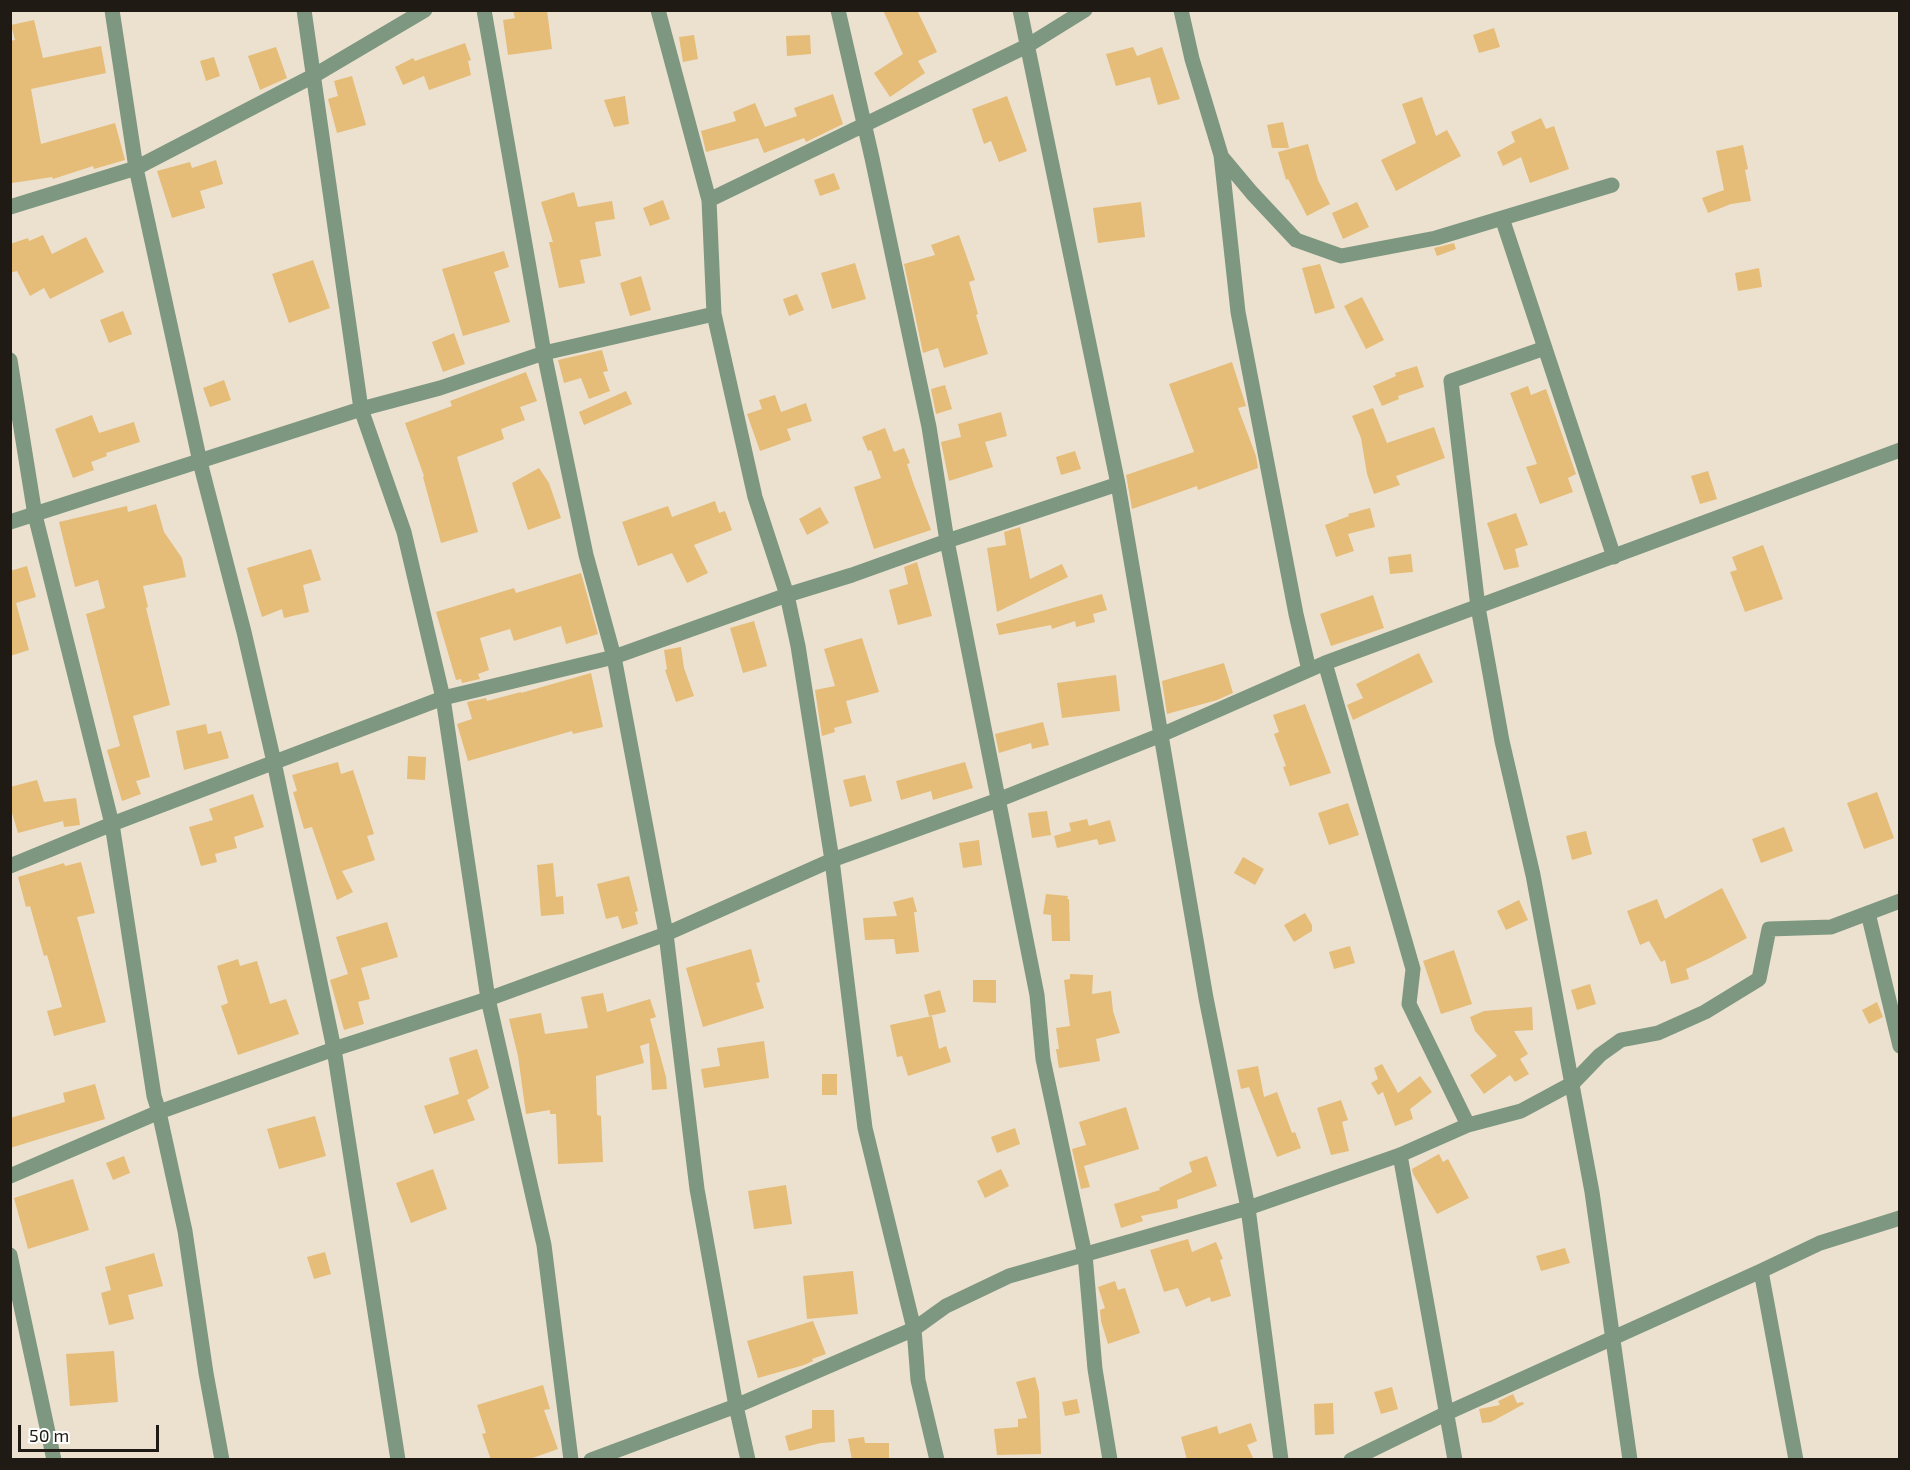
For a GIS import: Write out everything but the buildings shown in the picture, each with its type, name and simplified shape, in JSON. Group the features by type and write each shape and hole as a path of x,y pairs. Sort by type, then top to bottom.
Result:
{"street":[{"path":"112,10 136,168 200,462 244,632 274,762 334,1049 398,1460"},
{"path":"304,10 361,409 404,532 443,698 488,999 544,1245 571,1460"},
{"path":"10,207 136,168 315,75 425,10"},
{"path":"484,10 544,353 586,555 614,657 666,934 697,1189 736,1406 748,1460"},
{"path":"658,10 709,200 714,314 755,497 787,595 798,646 832,860 865,1128 914,1329 918,1380 937,1460"},
{"path":"838,10 929,427 947,541 1037,994 1043,1059 1085,1255 1095,1368 1110,1460"},
{"path":"1020,10 1118,484 1206,998 1248,1208 1281,1460"},
{"path":"709,200 1027,46 1085,10"},
{"path":"1181,10 1192,59 1221,155 1238,312 1296,614 1309,670"},
{"path":"1221,155 1252,194 1296,240 1341,256 1436,238 1612,185"},
{"path":"1502,218 1614,557"},
{"path":"10,522 361,409 440,388 544,353 714,314"},
{"path":"1545,348 1451,381 1478,607 1502,741 1533,875 1573,1083 1592,1192 1630,1460"},
{"path":"10,360 35,515 112,824 154,1096 185,1231 206,1373 222,1460"},
{"path":"10,1176 159,1112 334,1049 488,999 666,934 832,860 998,800 1161,735 1325,663 1899,450"},
{"path":"10,866 112,824 443,698 614,657 787,595 1118,484"},
{"path":"1325,663 1413,969 1409,1004 1468,1125"},
{"path":"591,1460 736,1406 914,1329 946,1306 1009,1276 1248,1208 1400,1155 1468,1125 1521,1112 1573,1083 1600,1055 1621,1040 1658,1033 1705,1012 1759,980 1769,930 1831,927 1899,901"},
{"path":"1868,913 1899,1046"},
{"path":"1400,1155 1455,1460"},
{"path":"1352,1460 1447,1413 1820,1243 1899,1218"},
{"path":"10,1255 54,1460"},
{"path":"1761,1271 1796,1460"}]}
